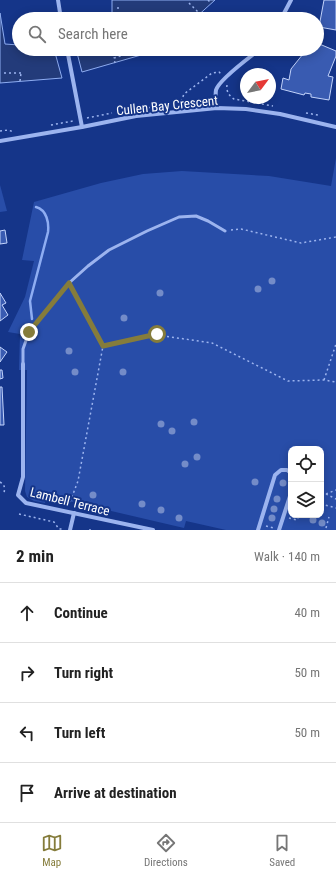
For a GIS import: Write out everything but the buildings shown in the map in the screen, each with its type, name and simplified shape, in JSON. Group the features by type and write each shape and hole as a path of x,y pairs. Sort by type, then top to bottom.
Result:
{"street":[{"path":"58,0 60,12"},
{"path":"285,12 291,0"},
{"path":"68,56 82,127"},
{"path":"217,108 216,90 218,85 251,56"},
{"name":"Cullen Bay Crescent","path":"0,141 136,116 217,108 242,109 280,114 336,127"},
{"name":"Lambell Terrace","path":"23,364 23,477 18,495 26,503 154,530"},
{"path":"258,530 275,475 281,470 288,471"},
{"path":"280,530 288,503"},
{"path":"68,529 74,513"}],"lane":[{"path":"23,364 23,349 29,332 69,283 109,250 179,217 196,216 225,231"}],"path":[{"path":"208,0 211,3"},
{"path":"189,3 198,12"},
{"path":"118,5 118,12"},
{"path":"115,63 114,58 121,56"},
{"path":"135,109 180,104 184,94 212,73 220,72 222,74"},
{"path":"4,73 24,73"},
{"path":"20,81 21,73"},
{"path":"230,81 227,90 234,99 275,106"},
{"path":"306,112 321,116"},
{"path":"86,118 114,113"},
{"path":"51,125 73,121"},
{"path":"0,131 8,130 14,132"},
{"path":"225,231 241,229 301,243 336,237"},
{"path":"69,283 103,346 78,481 70,502"},
{"path":"103,346 157,334 212,343 288,381 324,380 336,382"},
{"path":"324,380 336,344"},
{"path":"0,482 4,484 4,494"},
{"path":"326,494 336,490"},
{"path":"326,494 336,499"},
{"path":"324,505 336,508"},
{"path":"19,514 54,522 60,529 68,529"},
{"path":"326,528 329,517"},
{"path":"289,518 298,520 298,518"}],"shaded area":[{"path":"112,0 215,0 202,12 112,12"},
{"path":"0,13 5,44 12,44 12,56 56,56 62,78 0,83"},
{"path":"78,56 138,56 82,72"},
{"path":"336,158 336,530 226,530 186,521 184,528 47,496 45,503 34,501 27,497 25,491 27,370 19,370 20,334 8,332 25,297 34,261 22,260 34,202 101,183 143,174 182,171 269,176 331,186"},
{"path":"0,185 7,211 0,212"}],"waterway":[{"path":"32,319 30,301 48,232 48,221 45,214 36,207"}],"route":[{"path":"29,332 69,283 103,346 157,334"}]}
